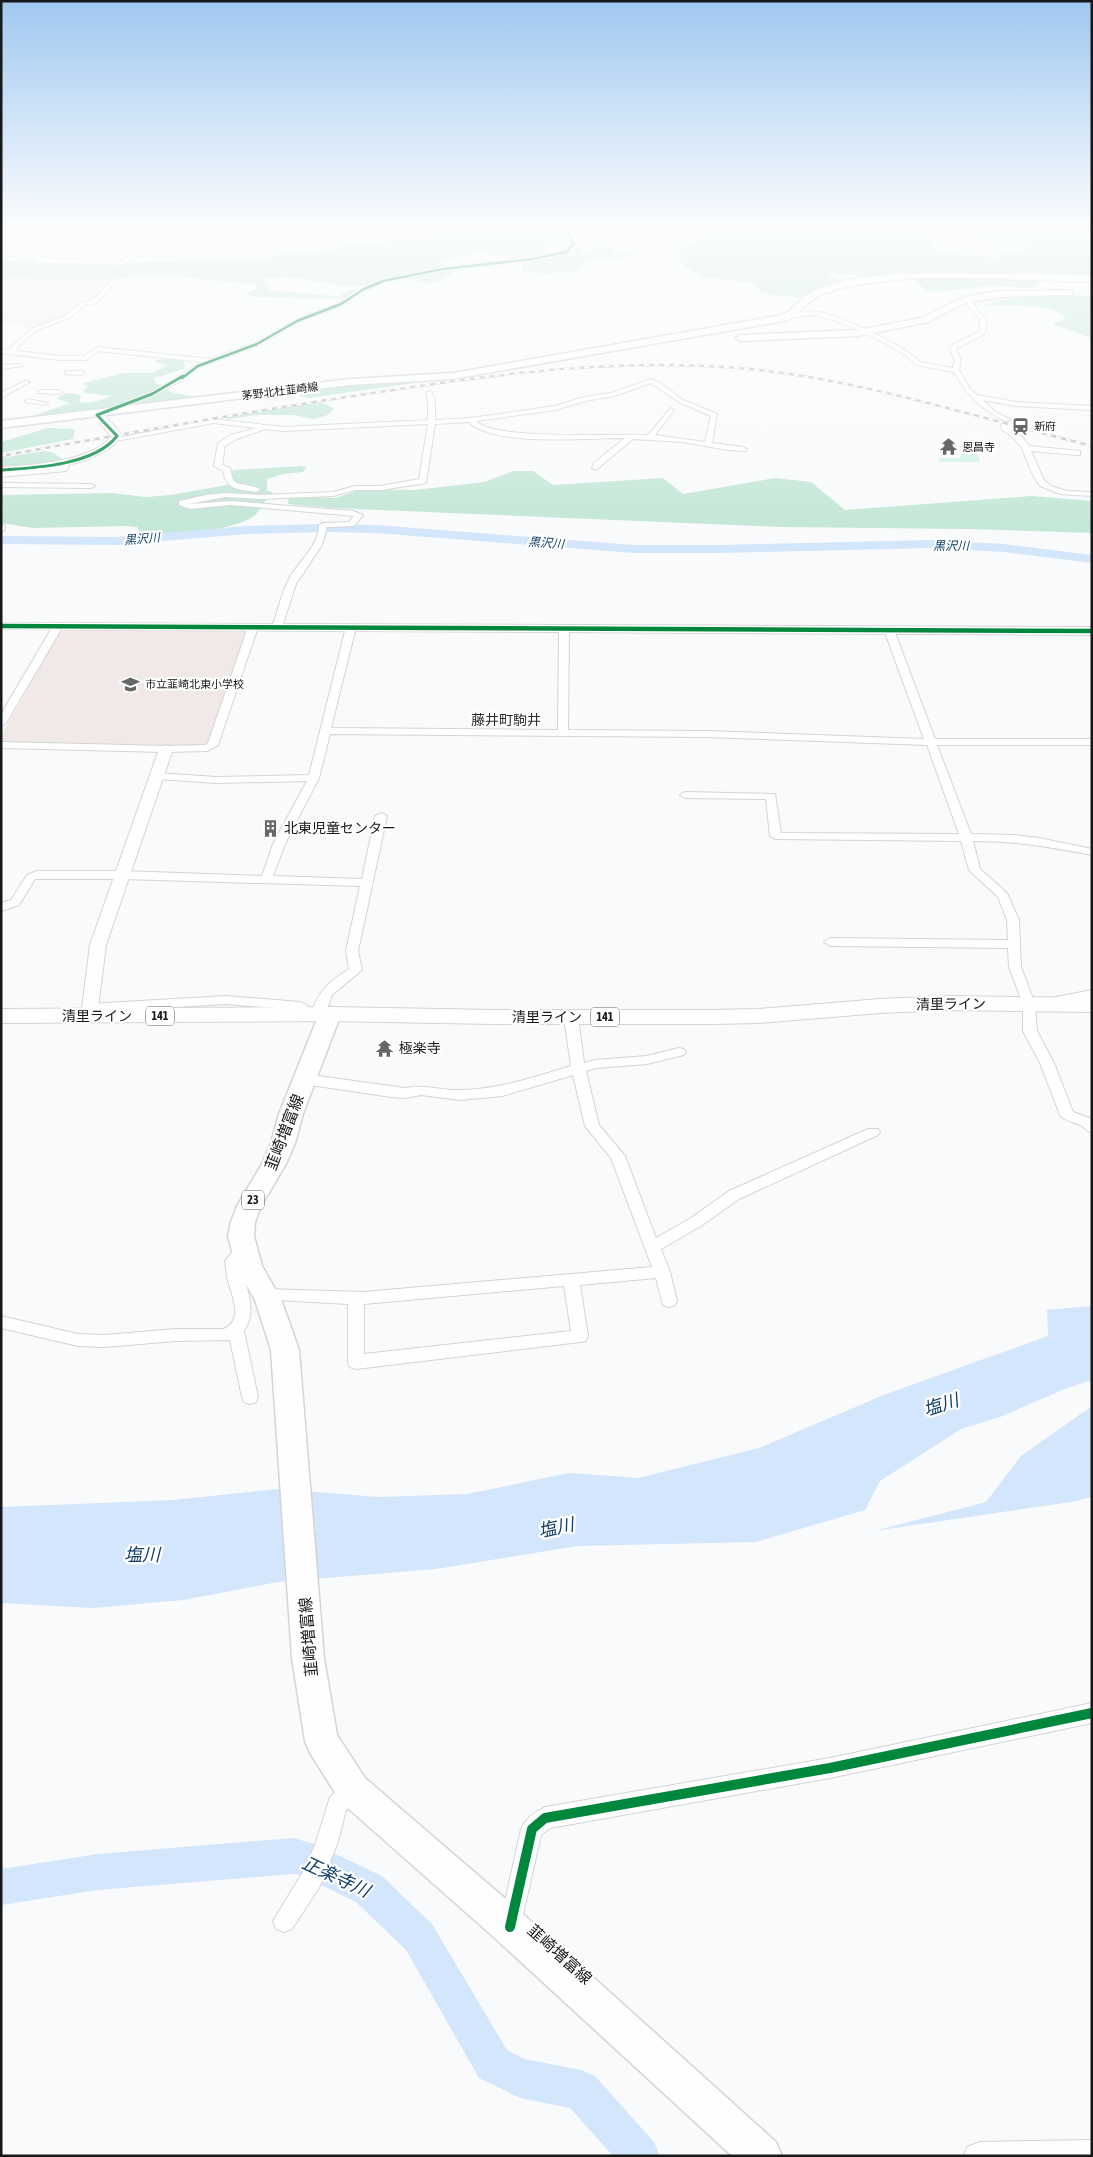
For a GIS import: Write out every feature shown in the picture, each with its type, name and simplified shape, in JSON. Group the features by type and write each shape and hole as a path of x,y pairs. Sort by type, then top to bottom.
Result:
{"highway":[{"name":"清里ライン","path":"1,1016 89,1012 317,1012 571,1017 759,1016 949,1003 1092,1005"}],"main road":[{"name":"茅野北杜韮崎線","path":"1,425 100,418 350,382 453,376 731,327"},
{"name":"茅野北杜韮崎線","path":"647,341 838,335 893,327"},
{"name":"韮崎増富線","path":"317,1012 304,1079 274,1164 249,1206 243,1222 241,1236 248,1267 265,1295 285,1350 308,1658 322,1740 353,1790 510,1927 762,2156"}],"street":[{"path":"12,352 17,344 35,329 41,327"},
{"path":"117,437 100,418 152,394 209,361 257,344 287,327"},
{"path":"853,327 912,356 918,364 956,370"},
{"path":"984,327 982,333 958,344 953,349 958,360 956,370 960,380 974,397 1005,422 1005,428 1021,439 1039,479 1044,485 1062,493 1092,494"},
{"path":"1,351 59,358 86,358 108,343"},
{"path":"98,349 209,361"},
{"path":"1,367 20,366"},
{"path":"67,373 82,373"},
{"path":"1,470 62,463 97,451 117,437 214,421 265,428 300,429 471,420 556,408 584,399 612,395 651,381 662,385 676,398 688,405 714,415 708,444"},
{"path":"1,396 27,382"},
{"path":"41,392 51,397"},
{"path":"277,627 297,573 315,551 324,528 323,525 351,524 359,515 251,504 230,503 190,506 182,503 206,497 226,495 260,497 334,494 355,488 381,488 423,481 423,465 433,405 429,393"},
{"path":"28,401 51,397"},
{"path":"974,397 1016,404 1092,408"},
{"path":"650,437 671,410"},
{"path":"471,420 473,424 482,428 515,435 650,437 708,444 731,449 743,449"},
{"path":"265,428 234,437 221,445 218,466 227,470 229,481 234,485 262,491 315,492 319,494"},
{"path":"596,468 597,465 632,436"},
{"path":"1026,448 1077,452"},
{"path":"1,475 63,469 62,463"},
{"path":"1,485 91,486"},
{"path":"1,626 1092,631"},
{"path":"1,723 58,626"},
{"path":"1,745 166,749 207,748 213,745 253,627"},
{"path":"266,880 280,844 314,778 351,627"},
{"path":"563,734 564,628"},
{"path":"889,630 966,837 975,870 1003,896 1013,920 1015,968 1036,1004 1030,1031 1047,1063 1067,1114 1088,1124 1092,1128"},
{"path":"326,731 707,734 930,742 1092,742"},
{"path":"89,1012 98,945 166,749"},
{"path":"157,776 216,780 314,778"},
{"path":"685,796 771,796 776,836 966,837 1039,841 1092,852"},
{"path":"317,1012 330,986 356,970 352,951 381,816"},
{"path":"1,907 15,902 31,877 123,876 367,882"},
{"path":"830,942 1014,944"},
{"path":"1036,1004 1092,994"},
{"path":"571,1017 578,1068 592,1126 598,1136 618,1156 662,1272 670,1301"},
{"path":"304,1079 391,1092 405,1093 421,1090 461,1095 502,1091 578,1068 611,1061 647,1060 679,1052"},
{"path":"652,1247 696,1222 734,1195 873,1132"},
{"path":"1,1322 78,1340 105,1342 175,1335 226,1335 236,1330 243,1320 244,1308 235,1277 233,1261 243,1249"},
{"path":"265,1295 356,1298 662,1272"},
{"path":"356,1298 356,1362 580,1336 571,1280"},
{"path":"236,1330 250,1397"},
{"path":"510,1927 532,1829 545,1818 830,1768 1092,1713"},
{"path":"284,1921 312,1878 328,1842 337,1804 353,1790"},
{"path":"976,2156 980,2154 1092,2152"}],"shaded area":[{"path":"22,327 42,327 36,329"},
{"name":"市立韮崎北東小学校","path":"71,629 249,630 211,742 206,746 7,743 2,740 1,736 60,632"}],"green space":[{"path":"1059,327 1092,327 1092,338"},
{"path":"156,360 182,360 185,364 184,369 154,378 156,384 165,385 170,392 195,397 193,399 142,405 123,403 99,412 38,418 33,416 70,403 57,399 65,394 71,393 81,396 79,402 95,401 112,396 84,393 88,386 81,384 123,373 153,373 168,365 155,362"},
{"path":"411,381 415,383 309,398 297,393 300,391 360,383"},
{"path":"318,402 334,409 328,415 314,419 293,415 256,415 228,419 225,416"},
{"path":"48,428 75,429 73,439 1,453 1,442"},
{"path":"963,445 977,449 980,462 939,462 940,458 959,458 964,450 959,447"},
{"path":"43,451 52,452 64,460 1,476 1,458"},
{"path":"307,467 303,472 284,474 267,479 267,491 273,492 251,518 241,523 216,529 142,536 137,527 33,528 1,523 1,495 112,493 146,497 170,495 232,484 235,482 229,476 233,470"},
{"path":"513,471 533,471 553,485 663,478 683,494 775,478 811,482 845,510 1032,496 1092,501 1092,533 969,529 782,527 331,508 288,504 289,497 336,498 362,489 415,490 484,482"}],"water":[{"name":"塩川","path":"1092,1306 1092,1380 1067,1388 1000,1417 961,1429 880,1481 865,1510 756,1542 578,1546 436,1569 278,1582 183,1600 93,1608 1,1603 1,1507 173,1500 278,1489 379,1497 467,1494 569,1473 638,1478 759,1448 886,1394 1048,1336 1047,1310"},
{"path":"1092,1406 1092,1497 1071,1502 874,1531 986,1502 1021,1456"}],"waterway":[{"name":"黒沢川","path":"1,540 118,541 246,530 325,528 376,529 634,549 676,550 932,544 1004,548 1092,559"},
{"name":"正楽寺川","path":"1,1887 98,1872 294,1856 304,1858 369,1889 419,1937 493,2064 520,2078 581,2090 640,2156"}],"railway":[{"path":"1,456 332,399 425,385 564,369 657,365 750,369 837,382 880,391 1092,446"}],"cycle path":[{"path":"1,470 65,462 98,452 110,445 117,436 97,415 152,394 177,381 198,366 257,344 288,327"},
{"path":"1,626 1092,631"},
{"path":"510,1927 532,1829 545,1818 830,1768 1092,1713"}],"place":[{"name":"新府","path":"1020,426"},
{"name":"恩昌寺","path":"948,447"},
{"name":"市立韮崎北東小学校","path":"131,684"},
{"name":"北東児童センター","path":"270,828"},
{"name":"極楽寺","path":"385,1048"}],"district":[{"name":"藤井町駒井","path":"506,720"}]}
